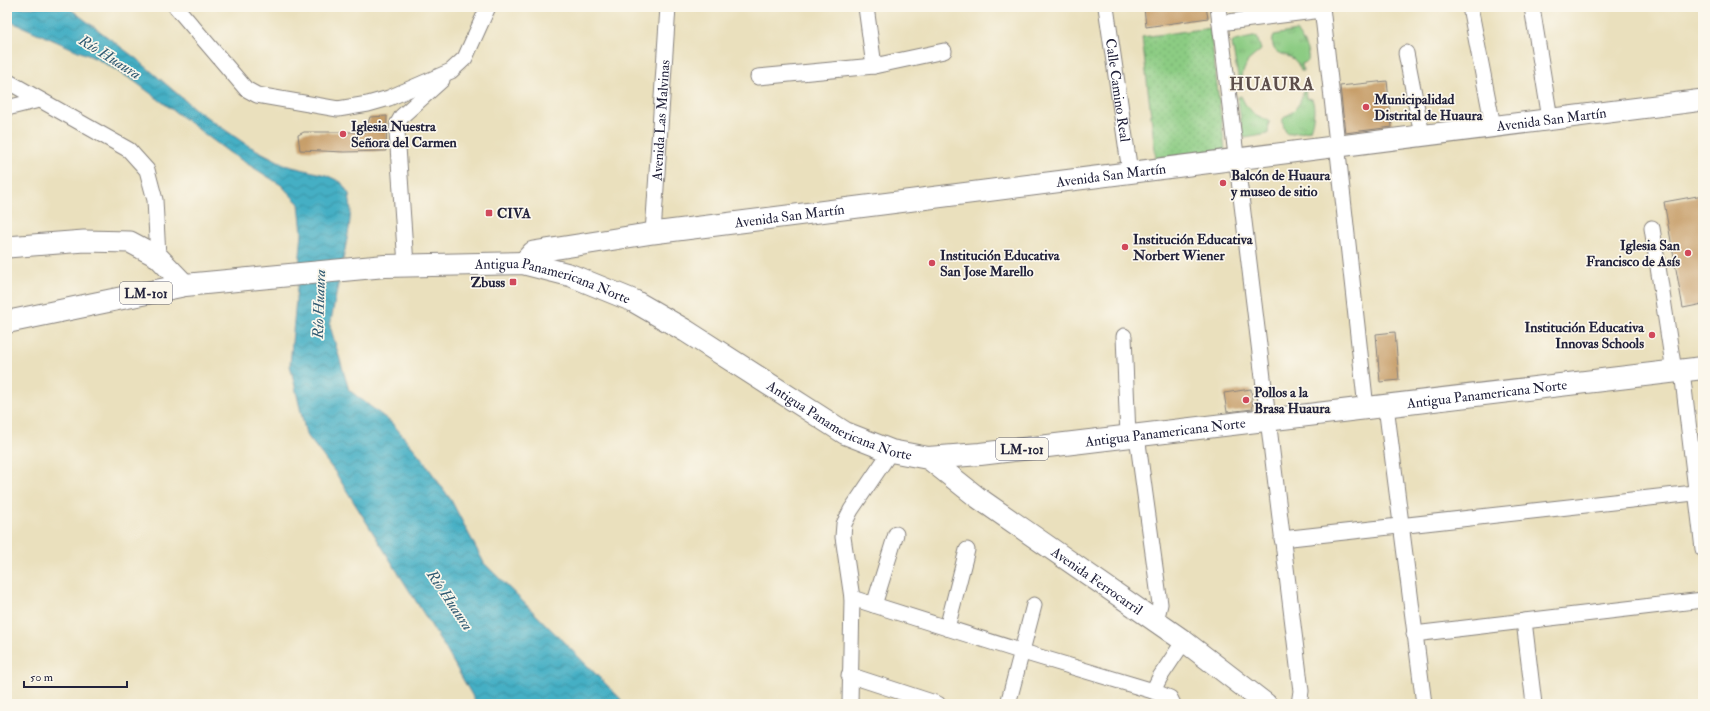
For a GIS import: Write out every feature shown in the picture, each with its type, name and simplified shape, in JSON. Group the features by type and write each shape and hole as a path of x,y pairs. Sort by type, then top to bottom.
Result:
{"main road":[{"name":"Avenida San Martín","path":"523,263 533,252 653,233 1703,100"},
{"path":"7,247 84,241 130,242 158,257 185,285"},
{"name":"Antigua Panamericana Norte","path":"7,322 185,285 384,266 523,263 570,274 634,301 686,331 845,433 891,451 928,458 980,454 1686,370"},
{"name":"Avenida Ferrocarril","path":"928,458 977,497 1184,641 1266,704"}],"street":[{"path":"176,7 246,89 257,96 338,109 368,104 389,98 451,71"},
{"path":"406,265 397,132 398,123 402,116 465,58 488,7"},
{"name":"Avenida Las Malvinas","path":"653,233 668,7"},
{"path":"866,7 874,66"},
{"name":"Calle Camino Real","path":"1106,7 1130,172"},
{"path":"1218,7 1301,691 1300,704"},
{"path":"1470,7 1493,126"},
{"path":"1532,7 1550,119"},
{"path":"1220,23 1322,9 1337,146 1376,407 1401,526 1424,704"},
{"path":"758,77 874,66 944,51"},
{"path":"1406,53 1422,135"},
{"path":"7,81 129,150 147,170 155,200 158,257"},
{"path":"7,108 39,100"},
{"path":"1652,228 1686,370 1700,492 1703,549"},
{"path":"1124,336 1132,436 1160,604 1156,621"},
{"path":"850,704 849,675 852,598 843,537 844,524 851,510 891,451"},
{"path":"1282,539 1700,492"},
{"path":"874,605 896,534"},
{"path":"947,628 967,550"},
{"path":"852,598 1153,691 1170,698 1173,704"},
{"path":"1414,634 1703,600"},
{"path":"1008,704 1023,652 1034,605"},
{"path":"1524,621 1534,704"},
{"path":"1153,691 1160,677 1184,641"},
{"path":"849,675 938,704"}],"green space":[{"path":"1210,28 1225,150 1156,160 1142,37"},
{"path":"1296,31 1308,53 1308,61 1302,64 1303,71 1301,71 1292,58 1278,52 1274,49 1273,45 1274,35"},
{"path":"1257,37 1261,50 1248,61 1243,72 1241,82 1239,82 1232,43 1234,41"},
{"path":"1305,90 1306,98 1312,99 1314,107 1310,130 1288,134 1285,131 1283,119 1298,106 1303,91"},
{"path":"1241,96 1245,104 1254,114 1269,121 1268,134 1245,138 1243,136 1238,100 1238,97"}],"water":[{"name":"Río Huaura","path":"7,7 69,8 138,60 195,109 247,145 288,166 326,175 341,182 349,194 351,210 349,229 330,326 349,390 392,423 420,456 451,500 484,563 620,698 623,704 477,704 444,646 335,472 306,434 290,365 302,233 299,204 281,185 230,153 134,81 99,60 7,20"}],"building":[{"path":"1144,7 1206,7 1208,18 1146,27"},
{"name":"Municipalidad Distrital de Huaura","path":"1387,81 1392,127 1345,133 1340,86"},
{"name":"Iglesia Nuestra Señora del Carmen","path":"387,116 386,151 344,152 300,150 298,135 304,132 365,132 370,117"},
{"name":"Iglesia San Francisco de Asís","path":"1703,195 1703,304 1683,308 1664,202"},
{"path":"1395,332 1399,380 1380,382 1376,334"},
{"path":"1251,389 1253,409 1227,412 1224,393"}],"place":[{"name":"Municipalidad Distrital de Huaura","path":"1366,107"},
{"name":"Iglesia Nuestra Señora del Carmen","path":"343,134"},
{"name":"Balcón de Huaura y museo de sitio","path":"1223,183"},
{"name":"CIVA","path":"489,213"},
{"name":"Institución Educativa Norbert Wiener","path":"1125,247"},
{"name":"Iglesia San Francisco de Asís","path":"1688,253"},
{"name":"Institución Educativa San Jose Marello","path":"932,263"},
{"name":"Zbuss","path":"513,282"},
{"name":"Institución Educativa Innovas Schools","path":"1652,335"},
{"name":"Pollos a la Brasa Huaura","path":"1246,400"}],"district":[{"name":"HUAURA","path":"1272,84"}]}
